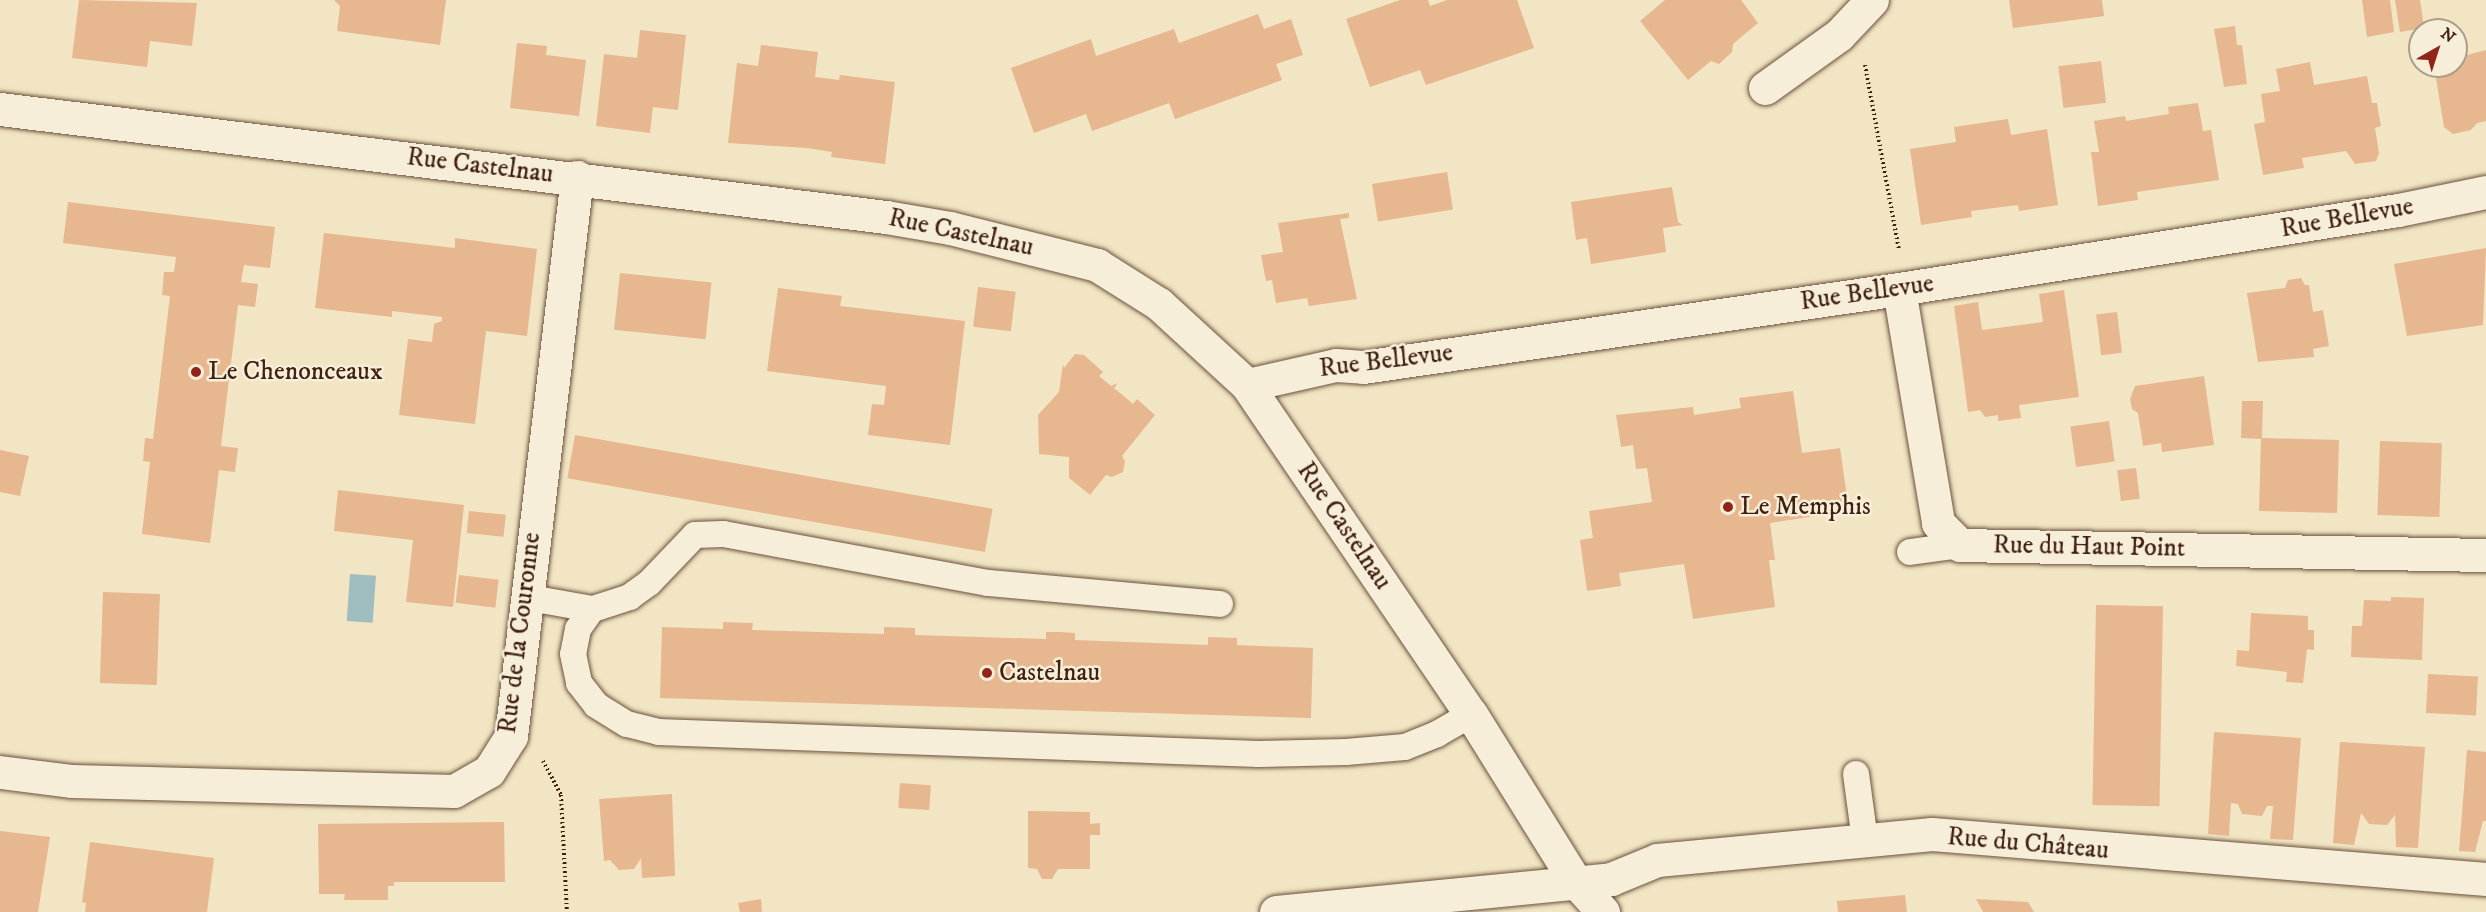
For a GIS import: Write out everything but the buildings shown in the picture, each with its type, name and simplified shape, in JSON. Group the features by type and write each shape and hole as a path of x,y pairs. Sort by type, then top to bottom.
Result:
{"street":[{"path":"1765,88 1839,35 1872,0"},
{"name":"Rue Castelnau","path":"0,110 577,177 886,217 972,233 1097,265 1159,304 1248,385 1471,714 1575,881 1603,912"},
{"name":"Rue de la Couronne","path":"0,772 72,781 454,791 489,771 511,736 525,597 577,177"},
{"name":"Rue Bellevue","path":"1248,385 1335,365 1363,367 1899,289 2398,210 2486,192"},
{"name":"Rue du Haut Point","path":"1899,289 1938,523 1960,545 2486,555"},
{"name":"Rue du Château","path":"1276,912 1611,879 1657,860 1932,834 2021,839 2091,850 2486,879"}],"lane":[{"path":"525,597 592,609 630,597 649,584 695,535 723,534 988,583 1220,604"},
{"path":"1910,552 1960,545"},
{"path":"592,609 578,629 573,654 579,683 596,705 627,724 658,732 1259,754 1346,752 1405,747 1437,734 1471,714"},
{"path":"1856,774 1865,841"}],"path":[{"path":"1864,58 1897,238"},
{"path":"540,756 561,795 567,912"}],"water":[{"path":"350,574 376,576 373,623 347,621"}],"place":[{"name":"Le Chenonceaux","path":"196,372"},
{"name":"Le Memphis","path":"1728,507"},
{"name":"Castelnau","path":"987,673"}]}
